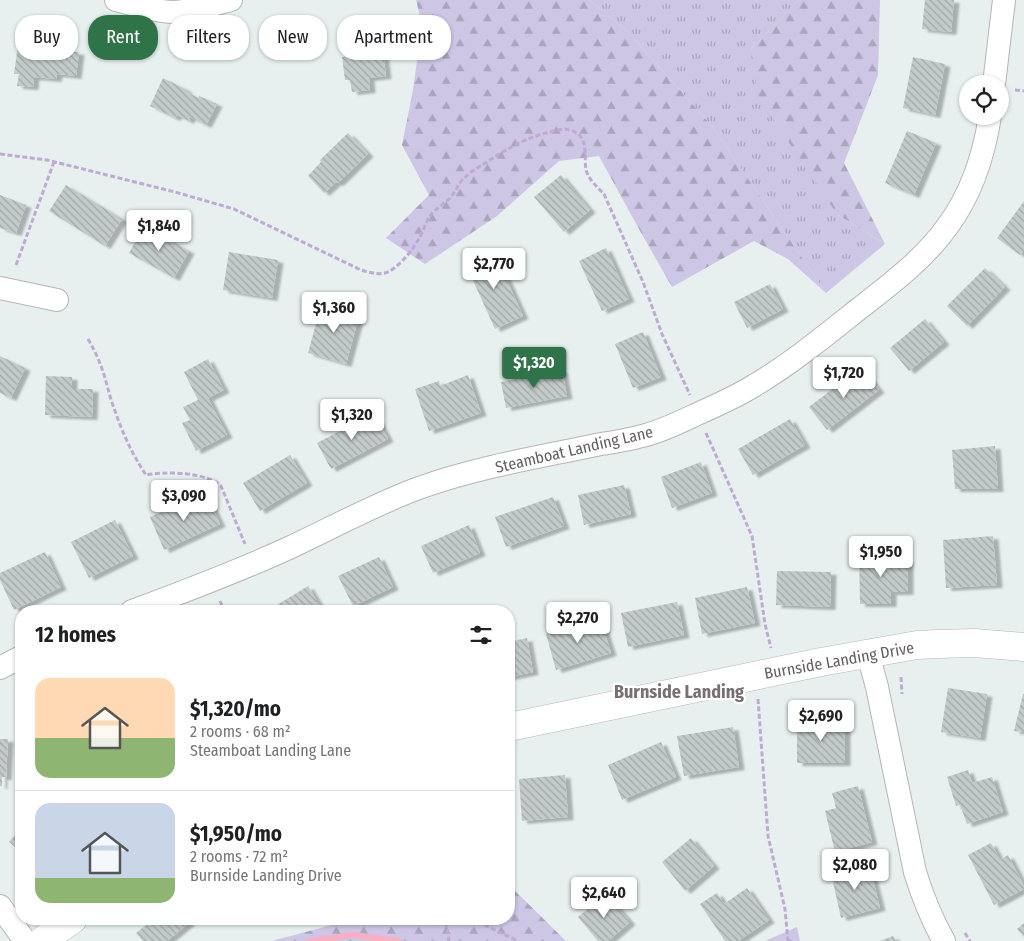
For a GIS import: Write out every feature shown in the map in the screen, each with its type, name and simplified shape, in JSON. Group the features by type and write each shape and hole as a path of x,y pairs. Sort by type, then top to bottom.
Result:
{"street":[{"path":"116,0 171,12 186,11 231,0"},
{"path":"1004,0 1004,75"},
{"name":"Steamboat Landing Lane","path":"148,605 252,565 368,509 419,488 473,471 643,436 720,404 754,386 804,352 899,277 933,244 956,214 971,186 986,140 988,125"},
{"path":"0,288 57,300"},
{"name":"Burnside Landing Drive","path":"515,726 812,664 917,645 974,643 1024,647"},
{"path":"868,654 877,687 915,872 922,897 932,921 944,941"},
{"path":"0,668 15,660"},
{"path":"0,906 25,941"},
{"path":"42,941 65,925"}],"path":[{"path":"1009,88 1024,91"},
{"path":"0,154 54,162 175,192 234,209 361,270 372,274 383,274 402,261 418,241 430,216 451,197 463,180 474,170 530,137 557,129 568,130 578,134 584,144 586,169 593,183 604,194 662,334 691,396"},
{"path":"16,265 54,162"},
{"path":"88,339 96,352 122,430 134,456 146,475 159,473 194,475 216,481 221,486 245,545"},
{"path":"707,435 752,536 765,624 772,652"},
{"path":"220,601 222,605"},
{"path":"901,677 902,699"},
{"path":"758,701 768,836 785,910 788,941"},
{"path":"446,925 449,941"},
{"path":"484,925 518,941"},
{"path":"962,928 970,941"}],"green space":[{"path":"416,0 589,0 626,30 712,126 826,293 788,259 754,241 672,287 599,156 559,161 497,216 425,264 386,238 429,195 402,145 417,60 451,60 451,15 420,15"},
{"path":"589,0 799,0 750,50 837,214 885,244 826,293 712,126 626,30"},
{"path":"799,0 880,0 878,75 844,163 885,244 837,214 759,98 750,50"},
{"path":"515,891 566,941 272,941 332,925 515,925"},
{"path":"797,927 800,941 765,941"}],"building":[{"path":"925,0 954,0 951,32 922,29"},
{"path":"913,57 945,64 935,115 903,108"},
{"path":"16,60 78,60 76,76 57,74 56,79 34,77 33,87 17,86 19,74 14,74"},
{"path":"342,60 384,60 386,76 369,78 370,90 352,92 350,80 345,80"},
{"path":"163,78 187,90 186,92 217,104 206,125 190,117 189,121 177,115 175,118 150,106"},
{"path":"907,131 936,143 914,195 885,183"},
{"path":"348,133 368,154 338,183 336,182 324,193 308,176 321,162 320,160"},
{"path":"561,175 590,210 564,232 534,197"},
{"path":"66,185 122,219 105,246 49,211"},
{"path":"0,195 26,205 16,233 0,228"},
{"path":"1024,201 1024,250 1020,255 997,238"},
{"path":"144,226 189,251 174,278 129,253"},
{"path":"606,248 629,299 602,311 579,261"},
{"path":"229,252 278,260 272,298 223,290"},
{"path":"494,252 523,316 495,329 466,265"},
{"path":"985,268 1005,287 967,326 947,306"},
{"path":"770,284 783,309 747,328 734,302"},
{"path":"321,305 359,316 346,364 308,353"},
{"path":"925,319 944,342 909,371 890,348"},
{"path":"643,332 661,377 633,388 615,344"},
{"path":"0,356 25,368 11,398 0,393"},
{"path":"208,359 224,390 208,398 227,435 196,451 182,423 190,420 183,407 198,400 184,372"},
{"path":"861,367 879,390 827,430 809,407"},
{"path":"562,370 567,396 506,408 501,382"},
{"path":"468,375 481,413 429,431 415,389 439,381 440,386"},
{"path":"46,376 72,377 72,389 93,389 92,417 45,415"},
{"path":"374,413 388,439 331,469 317,443"},
{"path":"790,419 805,445 753,475 738,449"},
{"path":"995,446 998,489 955,489 952,450"},
{"path":"290,455 307,483 260,511 243,483"},
{"path":"701,462 712,493 672,508 661,477"},
{"path":"624,485 631,514 584,525 578,495"},
{"path":"553,497 564,526 506,547 495,517"},
{"path":"191,499 194,506 209,500 220,524 164,550 150,517"},
{"path":"115,520 133,556 89,578 71,542"},
{"path":"469,525 480,553 433,573 421,546"},
{"path":"993,536 997,585 946,588 943,540"},
{"path":"859,550 878,550 878,560 908,559 908,592 891,592 891,604 860,604"},
{"path":"45,552 61,587 24,605 15,605 14,610 0,580 0,573"},
{"path":"379,557 393,587 352,605 338,576"},
{"path":"777,571 831,572 830,607 776,605"},
{"path":"308,586 319,605 277,605"},
{"path":"747,587 755,623 702,634 695,598"},
{"path":"677,602 684,635 628,647 621,613"},
{"path":"600,617 611,653 556,670 546,634"},
{"path":"527,638 533,672 515,676 515,641"},
{"path":"948,688 987,694 980,738 941,732"},
{"path":"1023,694 1024,732 1014,731"},
{"path":"797,722 845,722 845,763 797,763"},
{"path":"733,727 739,767 684,776 677,736"},
{"path":"0,739 8,739 6,777 2,777 2,786 0,786"},
{"path":"661,742 676,777 622,800 608,765"},
{"path":"968,770 972,783 992,777 1003,812 967,824 960,805 956,806 947,777"},
{"path":"565,775 568,817 522,821 519,779"},
{"path":"858,786 872,842 835,852 825,811 836,808 832,793"},
{"path":"15,835 15,847 9,842"},
{"path":"691,838 714,866 685,891 662,862"},
{"path":"991,843 1000,860 1008,855 1024,886 1024,889 994,905 968,855"},
{"path":"869,864 880,908 841,918 831,873"},
{"path":"747,888 769,920 738,941 725,941 700,904 717,893 724,904"},
{"path":"606,894 630,922 608,941 598,941 578,917"},
{"path":"1024,923 1024,937 1017,929"},
{"path":"146,925 186,925 167,941 143,941 136,933"},
{"path":"893,936 896,941 880,941"}],"waterway":[{"path":"310,941 353,935 399,941"}],"district":[{"name":"Burnside Landing","path":"679,692"}]}
